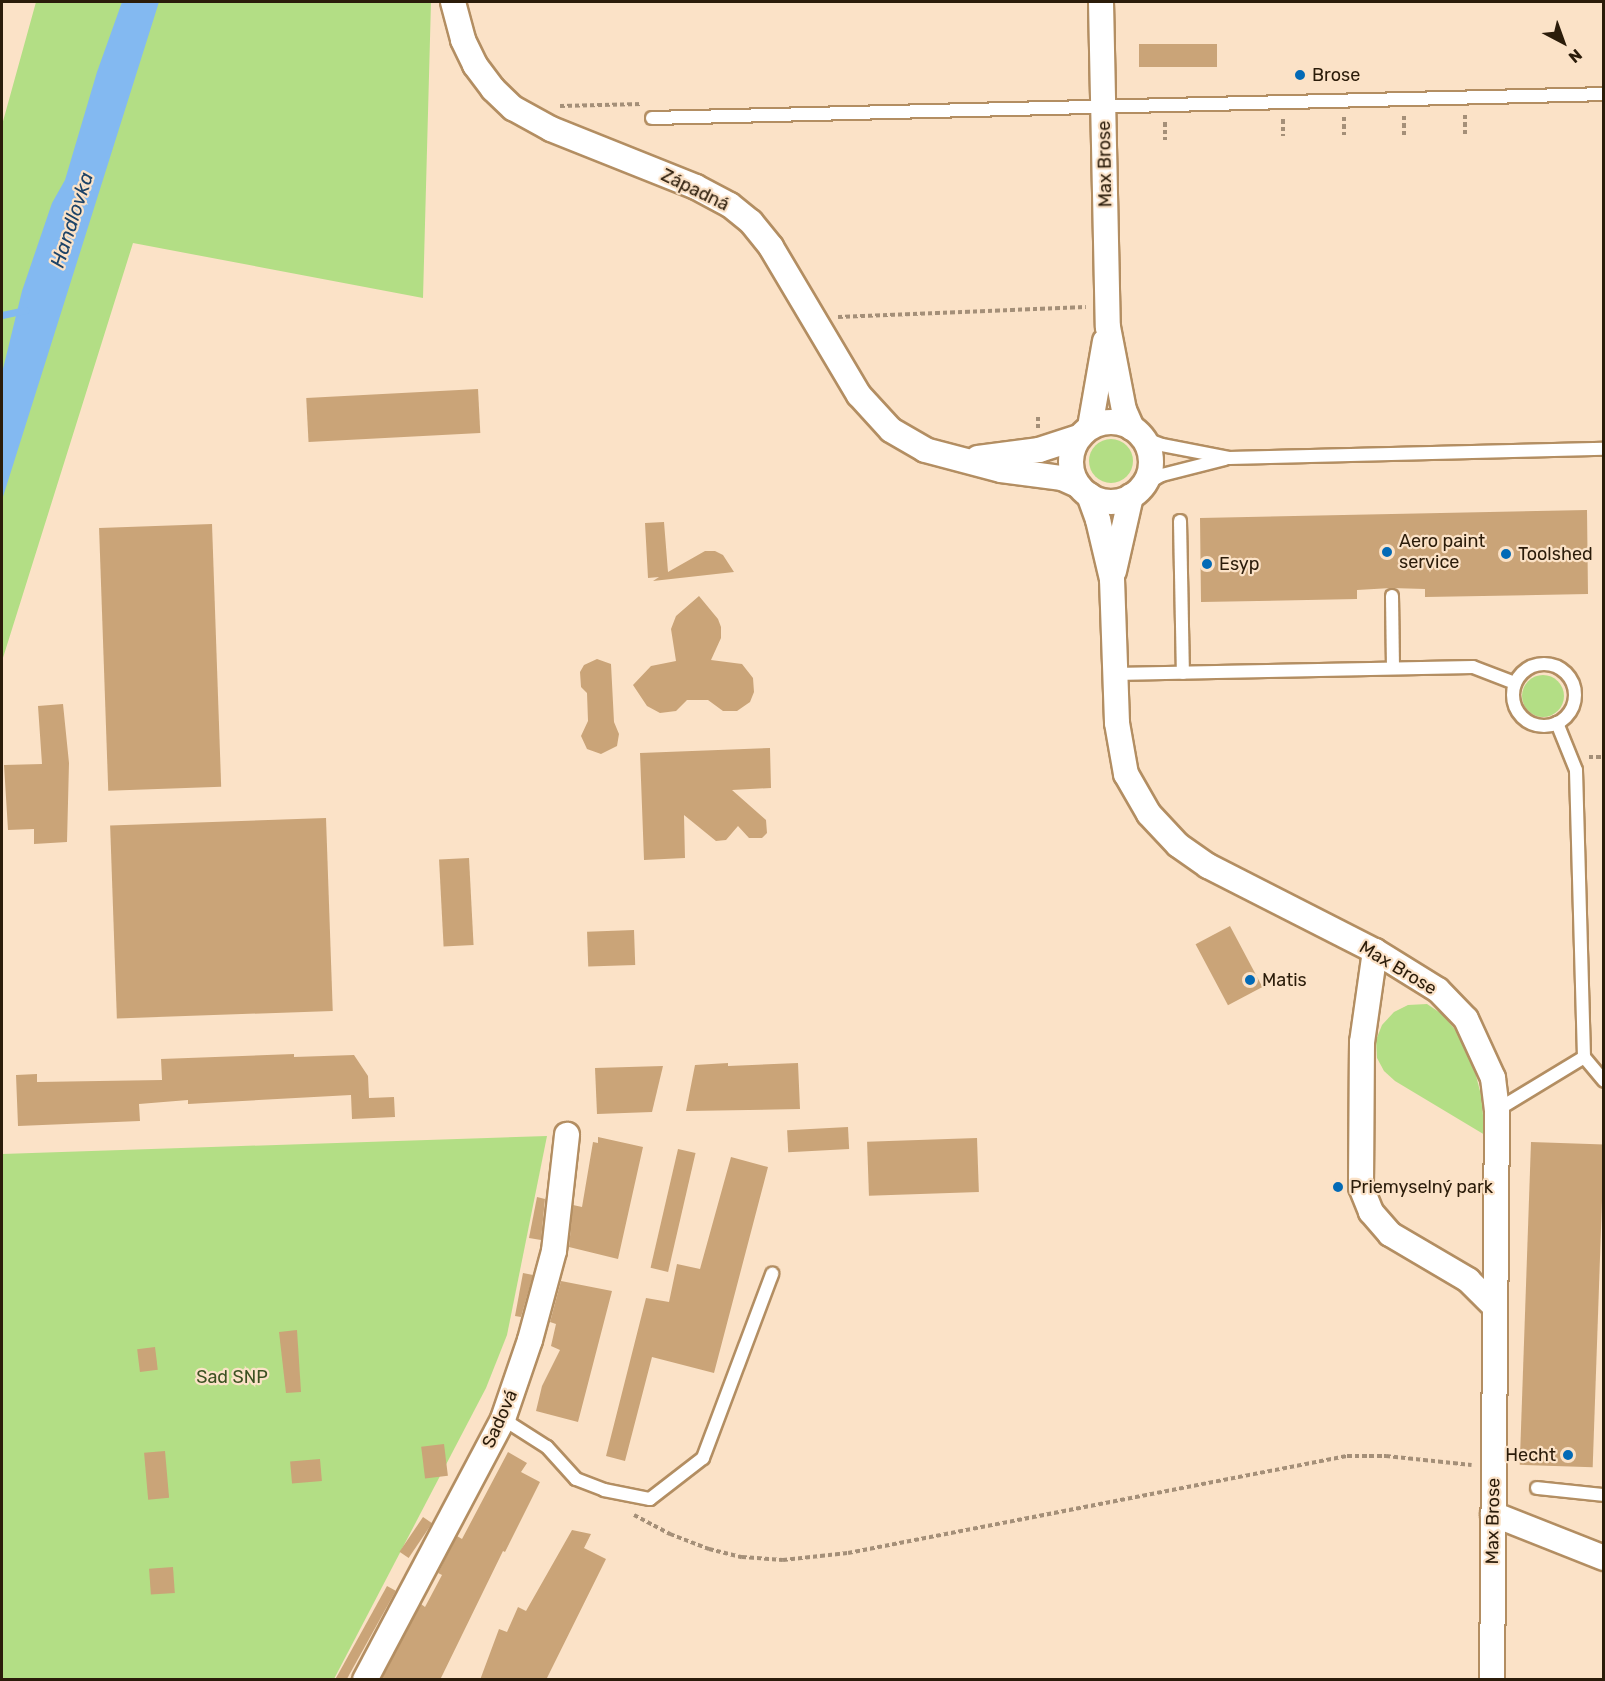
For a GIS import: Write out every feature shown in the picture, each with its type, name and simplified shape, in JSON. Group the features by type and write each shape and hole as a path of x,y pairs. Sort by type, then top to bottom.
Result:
{"street":[{"name":"Západná","path":"453,2 463,40 475,65 506,102 551,129 696,187 730,205 752,222 771,247 859,395 891,430 925,450 1000,470 1062,478 1084,490"},
{"name":"Max Brose","path":"1101,2 1108,327 1125,410 1150,459 1149,473 1136,491 1112,579"},
{"name":"Max Brose","path":"1108,327 1085,432 1072,450 1071,465 1098,520 1112,579 1117,723 1126,774 1149,814 1178,845 1208,866 1375,951 1438,990 1466,1019 1493,1078 1497,1110 1492,1680"},
{"path":"1085,432 1112,422 1138,433"},
{"name":"Západná","path":"964,460 1039,450 1085,432"},
{"path":"1084,490 1110,502 1136,491"},
{"path":"1375,951 1362,1042 1361,1187 1371,1212 1390,1233 1468,1280 1495,1307"},
{"name":"Sadová","path":"365,1680 503,1419 530,1340 554,1251 567,1135"},
{"path":"1493,1514 1604,1558"}],"lane":[{"path":"652,118 1604,94"},
{"path":"1138,433 1162,445 1229,458 1604,448"},
{"path":"1136,491 1162,475 1229,458"},
{"path":"1180,521 1183,673"},
{"path":"1392,596 1393,669"},
{"path":"1541,663 1559,666 1566,672 1575,687 1574,705 1570,713 1557,723 1536,725 1523,717 1513,698 1515,683 1525,670 1541,663"},
{"path":"1114,674 1473,667 1515,683"},
{"path":"1557,723 1576,770 1584,1057 1604,1081"},
{"path":"1497,1110 1584,1057"},
{"path":"503,1419 547,1446 576,1479 604,1490 650,1499 703,1458 772,1274"},
{"path":"1538,1488 1604,1495"}],"path":[{"path":"1465,114 1465,135"},
{"path":"1404,115 1404,135"},
{"path":"1344,117 1344,135"},
{"path":"1283,118 1283,136"},
{"path":"1165,121 1165,140"},
{"path":"833,317 1092,307"},
{"path":"604,1490 615,1505 670,1534 709,1549 742,1557 783,1560 848,1553 1347,1456 1386,1456 1494,1468"}],"green space":[{"path":"36,2 431,2 423,298 133,243 2,661 2,125"},
{"path":"1111,439 1127,445 1133,461 1127,477 1111,483 1095,477 1089,461 1095,445"},
{"path":"1543,675 1558,681 1564,696 1558,711 1543,717 1528,711 1522,696 1528,681"},
{"path":"1427,1004 1442,1014 1458,1033 1472,1060 1481,1095 1485,1135 1395,1081 1384,1071 1377,1058 1376,1040 1382,1025 1394,1012 1408,1005"},
{"name":"Sad SNP","path":"547,1136 507,1335 486,1388 334,1679 2,1679 2,1154"}],"water":[{"name":"Handlovka","path":"122,2 159,2 2,500 2,373 22,291 52,203 65,180 97,72"}],"building":[{"path":"1139,44 1217,44 1217,67 1139,67"},
{"path":"478,389 480,433 309,442 306,398"},
{"path":"1587,510 1588,594 1425,597 1425,589 1391,588 1357,590 1357,599 1201,602 1200,518"},
{"path":"664,522 668,572 705,551 715,551 723,555 734,572 653,581 659,577 648,578 645,523"},
{"path":"212,524 221,787 108,791 99,528"},
{"path":"699,596 718,619 721,627 721,638 711,660 742,664 753,678 754,692 750,702 737,711 723,711 708,700 687,700 676,711 660,713 647,706 633,685 651,666 676,661 671,629 676,616"},
{"path":"597,659 611,664 614,722 619,734 617,746 601,754 587,749 581,736 588,721 587,693 581,687 580,672 584,665"},
{"path":"63,704 69,763 67,842 34,844 34,829 8,830 4,765 42,764 38,706"},
{"path":"770,748 771,788 732,790 766,820 767,833 762,838 749,838 738,826 726,840 716,841 684,815 685,858 644,860 640,753"},
{"path":"326,818 333,1011 117,1018 110,826"},
{"path":"469,858 474,945 444,946 439,860"},
{"path":"1230,926 1262,987 1228,1005 1196,944"},
{"path":"634,930 635,965 588,967 587,932"},
{"path":"294,1054 294,1057 354,1055 368,1076 369,1098 394,1097 395,1117 352,1119 351,1095 188,1104 188,1100 139,1104 140,1121 18,1126 16,1075 37,1074 37,1082 162,1080 161,1059"},
{"path":"728,1063 728,1066 798,1063 800,1109 686,1111 695,1065"},
{"path":"663,1066 652,1112 597,1114 595,1068"},
{"path":"848,1127 849,1149 788,1152 787,1130"},
{"path":"598,1137 643,1147 618,1259 569,1247 573,1205 582,1207 593,1142 598,1143"},
{"path":"977,1138 979,1192 869,1196 867,1142"},
{"path":"1531,1142 1604,1145 1593,1467 1520,1465"},
{"path":"678,1149 696,1153 668,1272 651,1268"},
{"path":"731,1157 768,1167 714,1373 652,1357 625,1461 606,1456 646,1298 669,1302 677,1264 700,1269"},
{"path":"537,1197 545,1199 541,1240 529,1238"},
{"path":"523,1273 533,1275 521,1317 515,1316"},
{"path":"561,1281 612,1291 578,1422 536,1411 542,1386 560,1350 551,1346 556,1324 550,1322"},
{"path":"297,1330 301,1392 286,1393 279,1332"},
{"path":"155,1347 158,1370 140,1372 137,1349"},
{"path":"444,1444 448,1476 425,1479 421,1447"},
{"path":"165,1451 169,1498 148,1500 144,1453"},
{"path":"508,1452 527,1463 521,1472 540,1482 505,1552 503,1551 440,1680 381,1680 421,1604 425,1607 442,1575 438,1573 457,1536 462,1539"},
{"path":"320,1459 322,1481 292,1484 290,1462"},
{"path":"423,1517 432,1523 409,1558 400,1552"},
{"path":"572,1530 591,1534 584,1548 606,1559 546,1680 480,1680 499,1629 507,1632 518,1607 526,1611"},
{"path":"173,1567 175,1593 151,1595 149,1569"},
{"path":"387,1586 396,1591 346,1680 336,1679"}],"waterway":[{"path":"2,315 25,310"}],"place":[{"name":"Brose","path":"1300,75"},
{"name":"Aero paint service","path":"1387,552"},
{"name":"Toolshed","path":"1506,554"},
{"name":"Esyp","path":"1207,564"},
{"name":"Matis","path":"1250,980"},
{"name":"Priemyselný park","path":"1338,1187"},
{"name":"Hecht","path":"1568,1455"}]}
